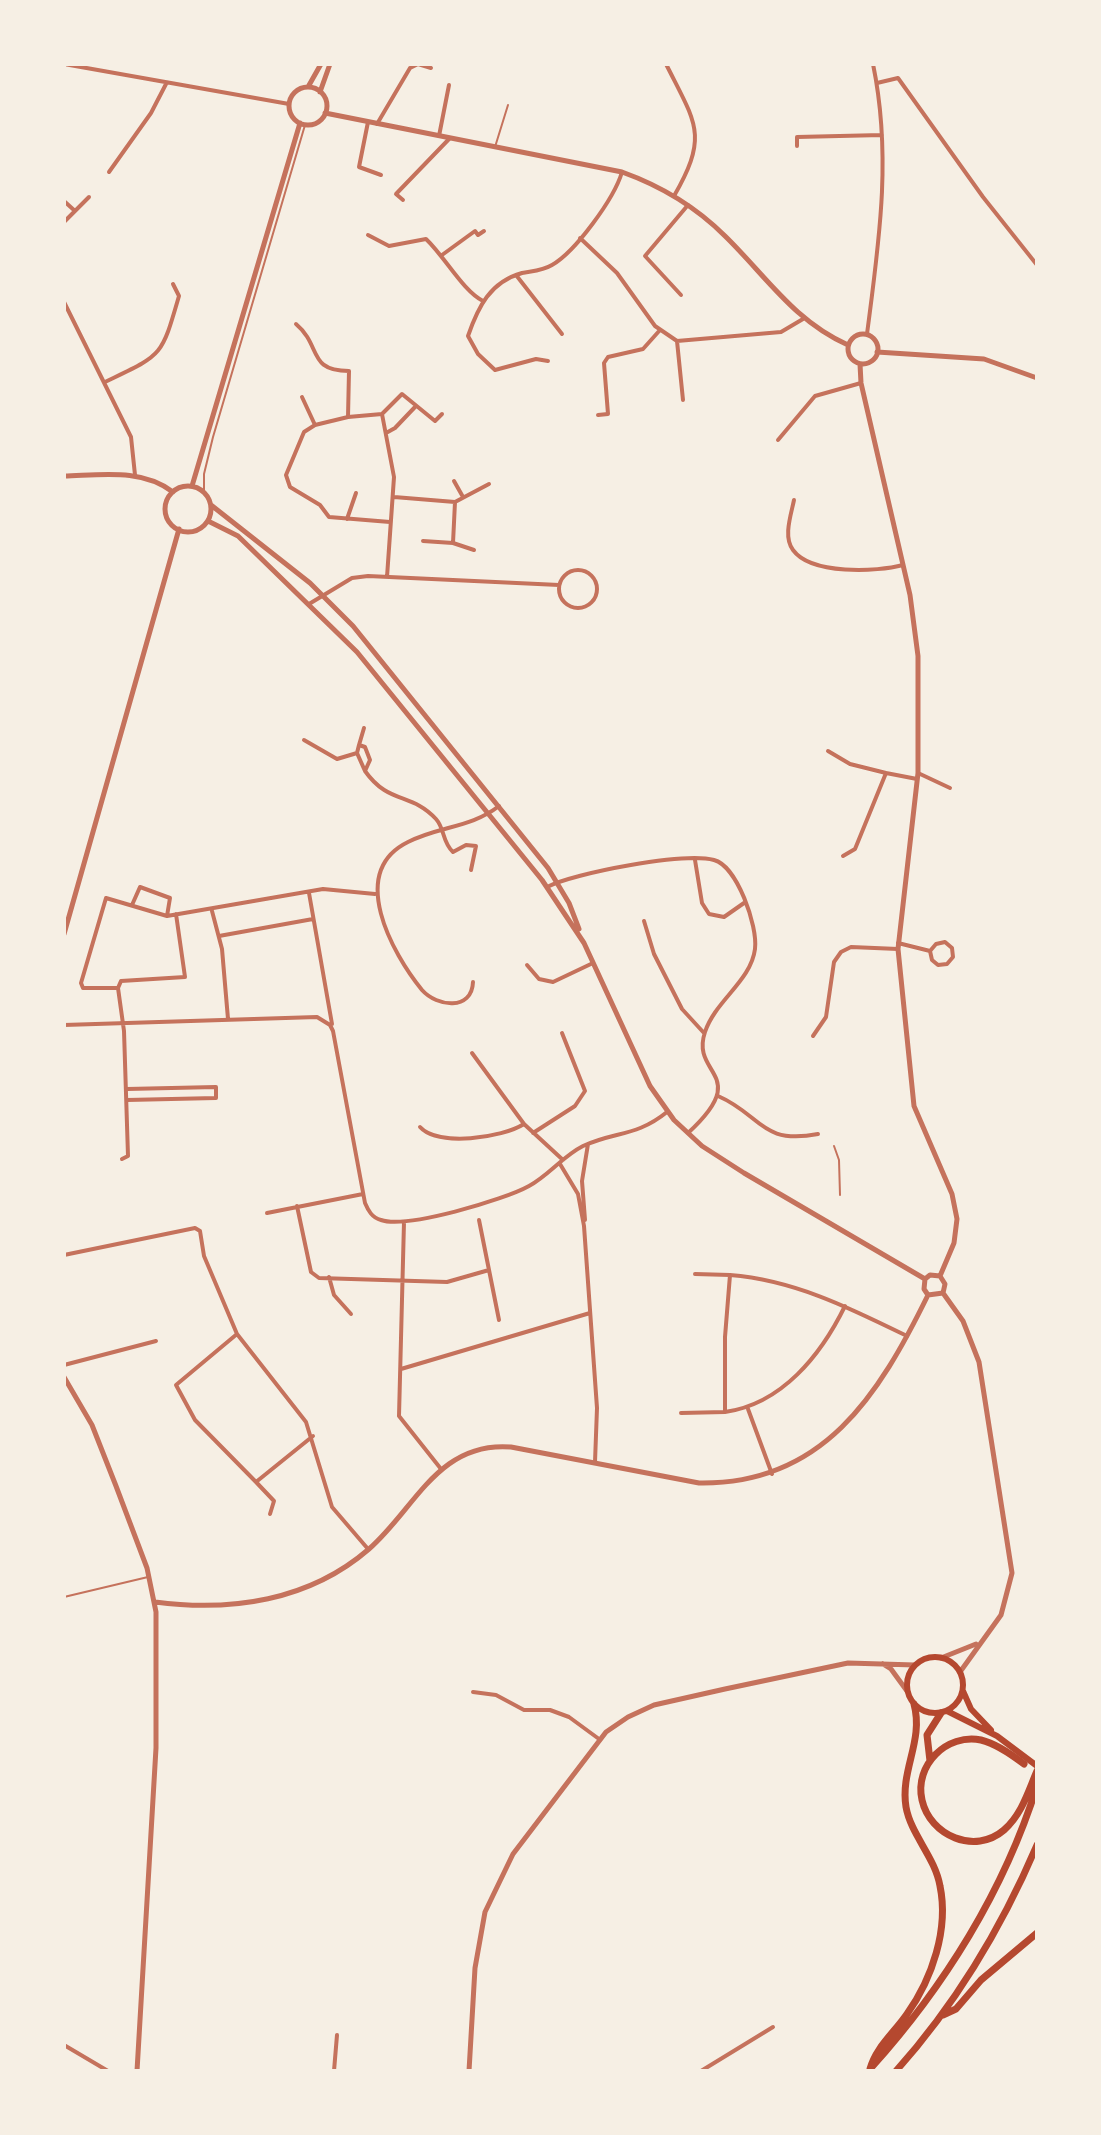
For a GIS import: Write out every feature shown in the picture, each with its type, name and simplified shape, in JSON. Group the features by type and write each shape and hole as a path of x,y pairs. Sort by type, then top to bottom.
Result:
{"highway":[{"path":"869,2070 874,2054 907,2014 927,1980 941,1923 941,1886 906,1806 907,1774 918,1731 914,1704"},
{"path":"944,1712 927,1735 930,1761 921,1787 924,1808 937,1827 963,1841 980,1840 1003,1830 1023,1805 1037,1769"},
{"path":"930,1761 947,1745 963,1739 982,1740 1017,1755 1024,1764"},
{"path":"869,2070 919,2011 963,1945 1003,1871 1037,1786"},
{"path":"896,2071 941,2016 991,1939 1037,1845"},
{"path":"941,2016 956,2009 1000,1963 1037,1933"}],"main road":[{"path":"997,1736 944,1712 924,1712 914,1704 907,1691 909,1674 915,1665 930,1657 941,1658 960,1672 963,1691 976,1715 1017,1755 1037,1769"},
{"path":"944,1712 963,1691"},
{"path":"1024,1764 1037,1769"}],"street":[{"path":"308,87 321,64"},
{"path":"320,92 330,64"},
{"path":"377,124 410,68 418,64 431,68"},
{"path":"666,64 697,137 694,160 674,196"},
{"path":"867,334 882,226 883,134 873,64"},
{"path":"67,65 289,104"},
{"path":"877,83 898,78 983,197 1037,265"},
{"path":"109,172 151,113 166,84"},
{"path":"439,136 449,85"},
{"path":"308,87 320,92 325,100 325,113 317,122 302,124 291,114 289,104 298,90 308,87"},
{"path":"325,113 622,172 688,205 727,237 803,319 848,345"},
{"path":"368,122 359,167 381,175"},
{"path":"192,486 302,124"},
{"path":"797,146 797,137 883,134"},
{"path":"403,200 396,194 450,138"},
{"path":"548,361 536,359 495,370 478,354 468,336 492,288 516,275 552,265 580,238 616,189 622,172"},
{"path":"64,222 89,197"},
{"path":"64,201 75,211"},
{"path":"681,295 645,256 688,205"},
{"path":"442,255 475,231 478,235 484,231"},
{"path":"368,235 389,246 426,239 442,255 469,293 483,301"},
{"path":"580,238 617,273 660,330 677,341 781,332 803,319"},
{"path":"516,275 562,334"},
{"path":"105,382 155,357 165,344 179,296 173,284"},
{"path":"64,302 134,448 135,475"},
{"path":"296,324 311,339 319,363 331,371 349,371 348,417"},
{"path":"598,415 608,414 604,363 608,357 643,349 660,330"},
{"path":"867,334 876,341 877,352 873,360 860,364 851,359 848,345 855,335 867,334"},
{"path":"677,341 683,400"},
{"path":"877,352 984,359 1037,378"},
{"path":"860,364 861,383 903,565 918,656 917,776 898,946 914,1106 952,1194 957,1219 954,1243 940,1276"},
{"path":"778,440 815,396 861,383"},
{"path":"390,522 329,517 320,505 297,494 287,481 301,436 315,425 348,417 382,414 402,394 435,421 442,414"},
{"path":"302,397 315,425"},
{"path":"386,433 415,407"},
{"path":"382,414 394,497 387,577"},
{"path":"64,476 135,475 155,480 173,492"},
{"path":"454,481 463,497"},
{"path":"394,497 455,502 489,484"},
{"path":"173,492 192,486 204,492 211,505 323,595 353,626 499,806 557,882 650,1086 667,1112 688,1133 744,1173 925,1279"},
{"path":"173,492 166,512 179,529 193,531 208,521 211,505"},
{"path":"347,519 356,493"},
{"path":"794,500 788,530 792,549 797,553 816,563 850,570 903,565"},
{"path":"453,543 455,502"},
{"path":"208,521 238,536 357,652 547,887 584,943"},
{"path":"64,934 179,529"},
{"path":"423,541 453,543 474,550"},
{"path":"579,570 592,577 597,591 589,604 575,608 562,600 559,585 567,574 579,570"},
{"path":"309,604 352,578 559,585"},
{"path":"364,728 357,753 365,771 383,793 419,804 439,822 446,845 453,852 466,845 476,846 471,870"},
{"path":"304,740 330,757 357,753"},
{"path":"359,745 365,747 370,760 365,771"},
{"path":"828,751 850,764 886,773 917,776 950,788"},
{"path":"843,856 855,849 886,773"},
{"path":"473,982 469,996 463,1001 452,1004 429,996 405,965 382,918 375,894 382,867 396,849 489,814 499,806"},
{"path":"695,860 702,903 709,914 724,917 744,903"},
{"path":"547,887 602,868 715,860 729,869 755,930 754,956 704,1033 705,1052 717,1081 718,1096 713,1108 688,1133"},
{"path":"131,906 140,887 170,898 167,916"},
{"path":"118,988 83,988 81,983 106,898 167,916 212,911 334,888 375,894"},
{"path":"309,893 363,1194 374,1217 404,1222 504,1198 536,1182 588,1144 644,1129 667,1112"},
{"path":"212,911 219,936 228,1019"},
{"path":"122,1159 128,1156 127,1100 118,988 121,981 130,979 185,977 176,914"},
{"path":"219,936 313,919"},
{"path":"644,921 654,954 682,1009 704,1033"},
{"path":"945,942 952,948 953,957 947,964 938,965 932,960 930,951 936,944 945,942"},
{"path":"813,1036 826,1017 834,962 841,952 851,947 898,946 930,951"},
{"path":"527,965 539,979 553,982 593,963"},
{"path":"64,1025 317,1017 333,1031"},
{"path":"533,1133 575,1106 585,1091 562,1033"},
{"path":"472,1053 524,1124 562,1162 578,1194 584,1226"},
{"path":"126,1089 216,1087 216,1098 127,1100"},
{"path":"718,1096 758,1125 786,1138 818,1134"},
{"path":"420,1127 433,1137 449,1140 505,1132 524,1124"},
{"path":"588,1144 582,1181 597,1408 595,1462"},
{"path":"267,1213 363,1194"},
{"path":"297,1206 311,1272 319,1278 447,1282 489,1270"},
{"path":"479,1220 499,1320"},
{"path":"404,1222 399,1416 441,1469"},
{"path":"64,1255 195,1228 200,1231 204,1256 237,1334 277,1382 313,1436 332,1507 369,1549"},
{"path":"695,1274 766,1278 845,1306 907,1336"},
{"path":"725,1412 724,1351 730,1275"},
{"path":"928,1295 923,1287 925,1279 930,1275 940,1276"},
{"path":"940,1276 945,1284 943,1293 963,1321 979,1362 1010,1549 1010,1589 1001,1615 960,1672"},
{"path":"329,1277 334,1295 351,1314"},
{"path":"928,1295 943,1293"},
{"path":"155,1602 220,1606 270,1599 320,1581 369,1549 441,1469 474,1450 497,1446 699,1483 730,1482 772,1474 807,1457 840,1431 875,1388 928,1295"},
{"path":"681,1413 748,1409 799,1374 845,1306"},
{"path":"401,1369 590,1313"},
{"path":"237,1334 179,1382 176,1390 195,1420 274,1501 270,1514"},
{"path":"64,1365 156,1341"},
{"path":"64,1377 92,1425 149,1576 155,1602 156,1748 137,2071"},
{"path":"748,1409 772,1474"},
{"path":"256,1482 313,1436"},
{"path":"941,1658 974,1646 989,1632"},
{"path":"878,1662 891,1669 907,1691"},
{"path":"469,2071 475,1968 485,1912 513,1854 599,1739 621,1720 654,1705 848,1663 915,1665"},
{"path":"473,1692 496,1695 524,1710 550,1710 569,1717 599,1739"},
{"path":"701,2071 773,2027"},
{"path":"334,2071 337,2035"},
{"path":"64,2045 108,2071"}],"lane":[{"path":"495,148 508,105"},
{"path":"204,492 204,474 213,437 302,124"},
{"path":"834,1146 839,1160 840,1195"},
{"path":"64,1597 149,1576"}]}
